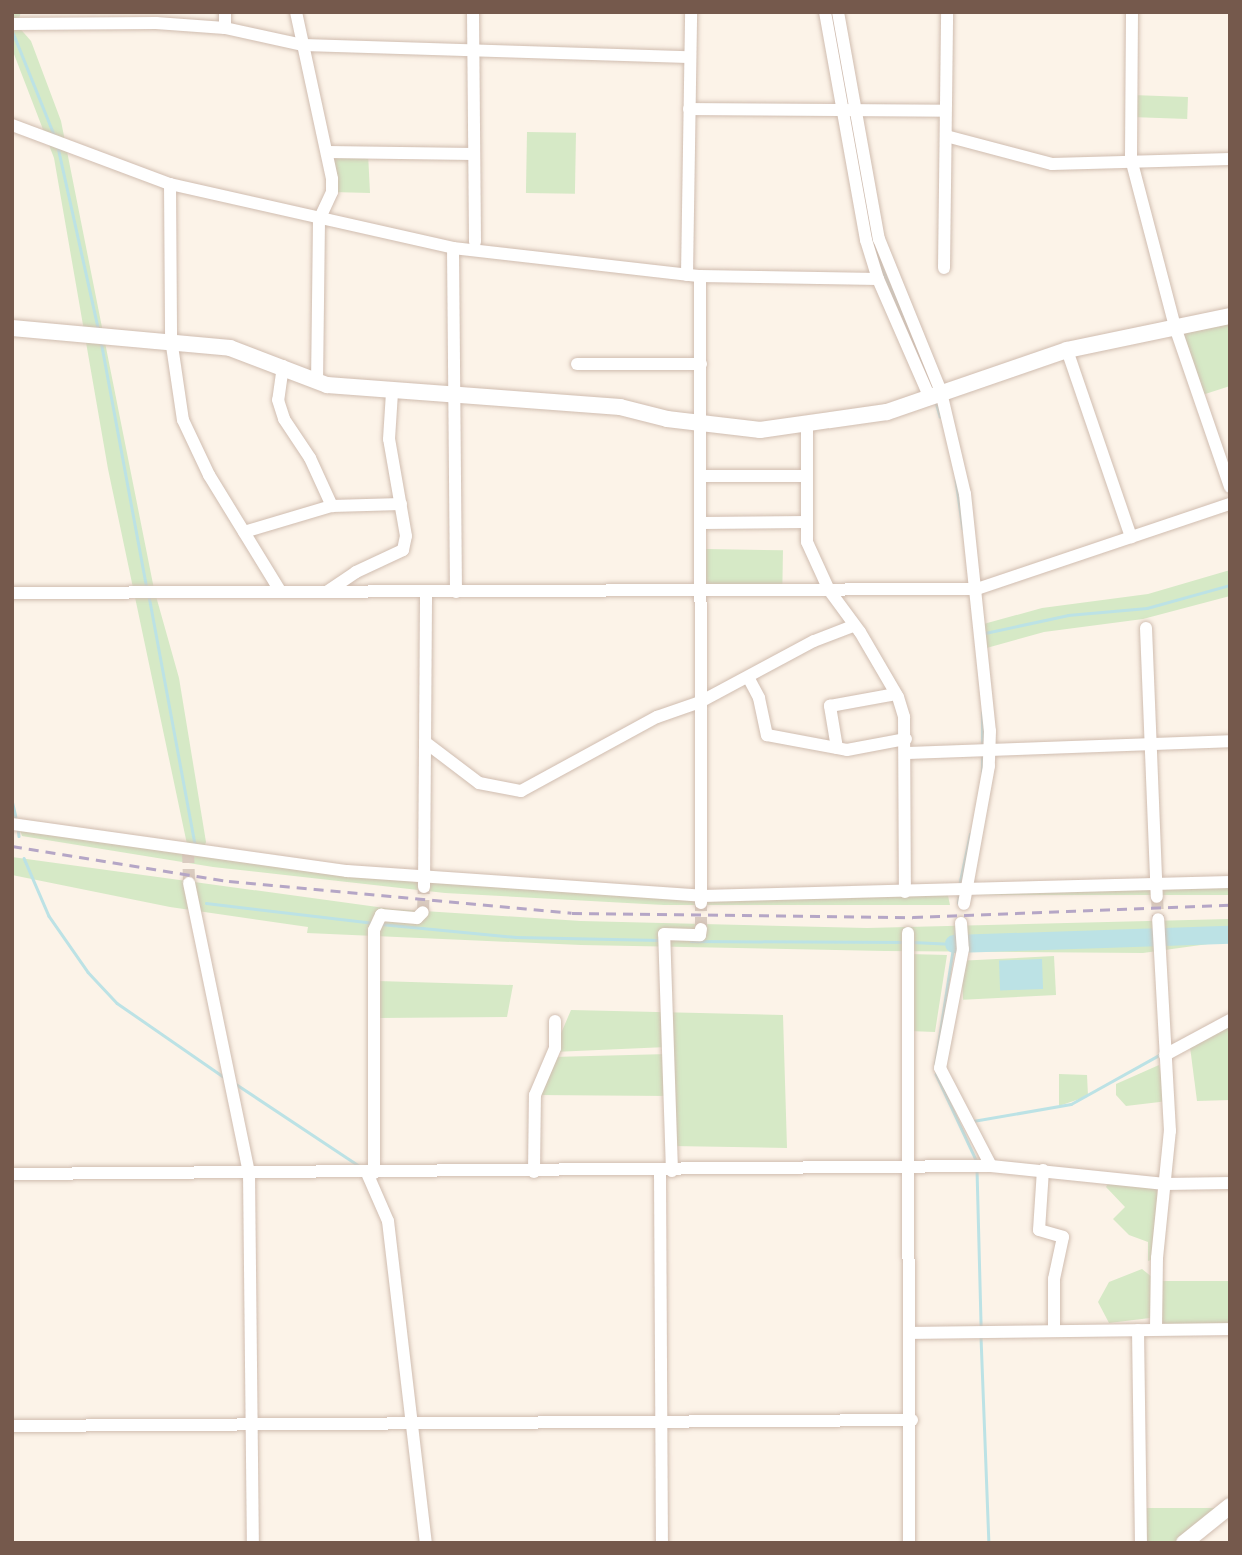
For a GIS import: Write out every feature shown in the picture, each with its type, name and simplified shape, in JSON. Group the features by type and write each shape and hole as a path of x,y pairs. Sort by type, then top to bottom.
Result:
{"street":[{"path":"225,12 225,28"},
{"path":"296,12 328,152 332,192 319,220 317,381"},
{"path":"473,12 475,242"},
{"path":"691,12 689,108 693,276 703,424 701,900"},
{"path":"825,12 878,239 935,394 965,494 990,750 965,897"},
{"path":"838,12 849,110 878,279 935,394"},
{"path":"944,268 947,12"},
{"path":"1132,12 1131,159 1175,327 1230,487"},
{"path":"12,24 94,17 225,28 302,45 690,57"},
{"path":"689,108 945,111"},
{"path":"12,125 170,184 319,220 453,247 693,276 878,279"},
{"path":"946,136 1052,163 1131,159 1230,159"},
{"path":"328,152 473,154"},
{"path":"170,184 171,340 183,420 244,532 280,591"},
{"path":"453,247 456,592"},
{"path":"12,328 171,340 230,348 317,381 392,392 620,407 703,424 760,430 807,426 887,412 1067,350 1230,316"},
{"path":"1067,350 1131,537"},
{"path":"577,364 701,364"},
{"path":"283,366 278,400 284,419 310,458 332,506"},
{"path":"328,592 356,572 403,550 406,536 389,439 392,392"},
{"path":"807,426 807,542 829,590 896,694 906,746 905,892"},
{"path":"702,476 807,476"},
{"path":"244,532 332,506 401,504"},
{"path":"12,593 976,589 1230,504"},
{"path":"702,523 807,522"},
{"path":"425,882 426,592"},
{"path":"425,742 479,783 521,791 657,718 700,702 814,640 852,626"},
{"path":"1146,628 1157,891"},
{"path":"748,677 759,698 767,736 836,748 906,746 990,750 1230,741"},
{"path":"836,748 830,706 896,694"},
{"path":"12,824 188,851 425,882 701,900 905,892 965,897 1157,891 1230,882"},
{"path":"189,883 249,1173 253,1543"},
{"path":"423,912 417,918 381,915 373,930 371,1173 388,1221 425,1543"},
{"path":"1156,1329 1170,1131 1158,919"},
{"path":"961,923 963,949 940,1068 990,1166"},
{"path":"662,1543 666,1172 664,934 701,934 701,929"},
{"path":"908,933 912,1420 909,1543"},
{"path":"534,1172 536,1096 555,1048 555,1021"},
{"path":"1166,1055 1229,1024"},
{"path":"12,1174 666,1172 990,1166 1165,1184 1230,1183"},
{"path":"1043,1170 1039,1230 1063,1237 1054,1279 1054,1331"},
{"path":"911,1334 1230,1329"},
{"path":"1138,1330 1141,1543"},
{"path":"12,1426 662,1419 912,1420"},
{"path":"1184,1543 1230,1506"}],"green space":[{"path":"12,12 21,12 17,25 31,41 61,121 154,589 179,678 206,842 203,852 276,862 700,896 947,891 950,905 664,905 445,893 213,867 22,836 19,827 188,849 108,469 54,158 12,49"},
{"path":"1132,95 1188,97 1187,119 1131,117"},
{"path":"527,132 576,133 575,194 526,193"},
{"path":"328,152 368,153 370,193 332,192"},
{"path":"1230,316 1230,386 1199,396 1175,327"},
{"path":"706,549 783,550 782,585 705,584"},
{"path":"1230,570 1230,596 1143,619 1044,632 983,649 980,625 1042,608 1148,594"},
{"path":"12,857 392,909 581,921 867,928 1230,919 1230,941 1143,953 885,951 581,945 307,933 308,927 170,907 12,875"},
{"path":"966,883 1230,883 1230,895 966,895"},
{"path":"909,954 947,955 935,1032 909,1031"},
{"path":"1054,956 1056,995 963,1000 961,961"},
{"path":"378,981 513,985 507,1017 378,1018"},
{"path":"571,1010 783,1015 787,1148 671,1146 669,1096 535,1095 552,1057 668,1054 667,1047 553,1052"},
{"path":"1229,1025 1230,1100 1197,1101 1190,1047"},
{"path":"1159,1065 1168,1101 1126,1106 1116,1095 1116,1084"},
{"path":"1059,1074 1087,1075 1088,1096 1059,1106"},
{"path":"1110,1180 1156,1188 1163,1207 1157,1258 1148,1261 1148,1242 1129,1235 1113,1219 1125,1207 1106,1187"},
{"path":"1142,1269 1157,1281 1230,1281 1230,1329 1156,1329 1150,1318 1109,1323 1098,1302 1109,1282"},
{"path":"1140,1508 1217,1508 1174,1543 1143,1543"}],"water":[{"path":"1042,959 1043,989 1000,990 999,961"}],"waterway":[{"path":"12,30 55,137"},
{"path":"58,147 98,328"},
{"path":"870,229 881,266 919,353"},
{"path":"101,341 147,590"},
{"path":"921,359 928,379"},
{"path":"936,402 940,416"},
{"path":"956,480 963,529"},
{"path":"985,633 1068,615 1147,608 1230,585"},
{"path":"149,596 195,844"},
{"path":"982,713 982,745"},
{"path":"982,755 982,776"},
{"path":"12,800 16,817"},
{"path":"18,828 19,836"},
{"path":"959,886 970,834"},
{"path":"24,858 49,916 88,972 117,1003 224,1077"},
{"path":"958,903 959,893"},
{"path":"206,903 374,923"},
{"path":"381,924 516,937 660,940"},
{"path":"935,1064 956,929"},
{"path":"954,944 1230,935"},
{"path":"691,941 905,942"},
{"path":"912,942 954,944"},
{"path":"973,1121 1071,1104 1159,1055"},
{"path":"936,1074 977,1162"},
{"path":"236,1084 361,1167"},
{"path":"977,1169 981,1327"},
{"path":"981,1337 989,1543"}],"tunnel":[{"path":"188,851 189,883"},
{"path":"423,912 424,887"},
{"path":"1157,897 1158,919"},
{"path":"701,903 701,929"}],"railway":[{"path":"12,846 229,881 572,913 913,917 1230,905"}]}
